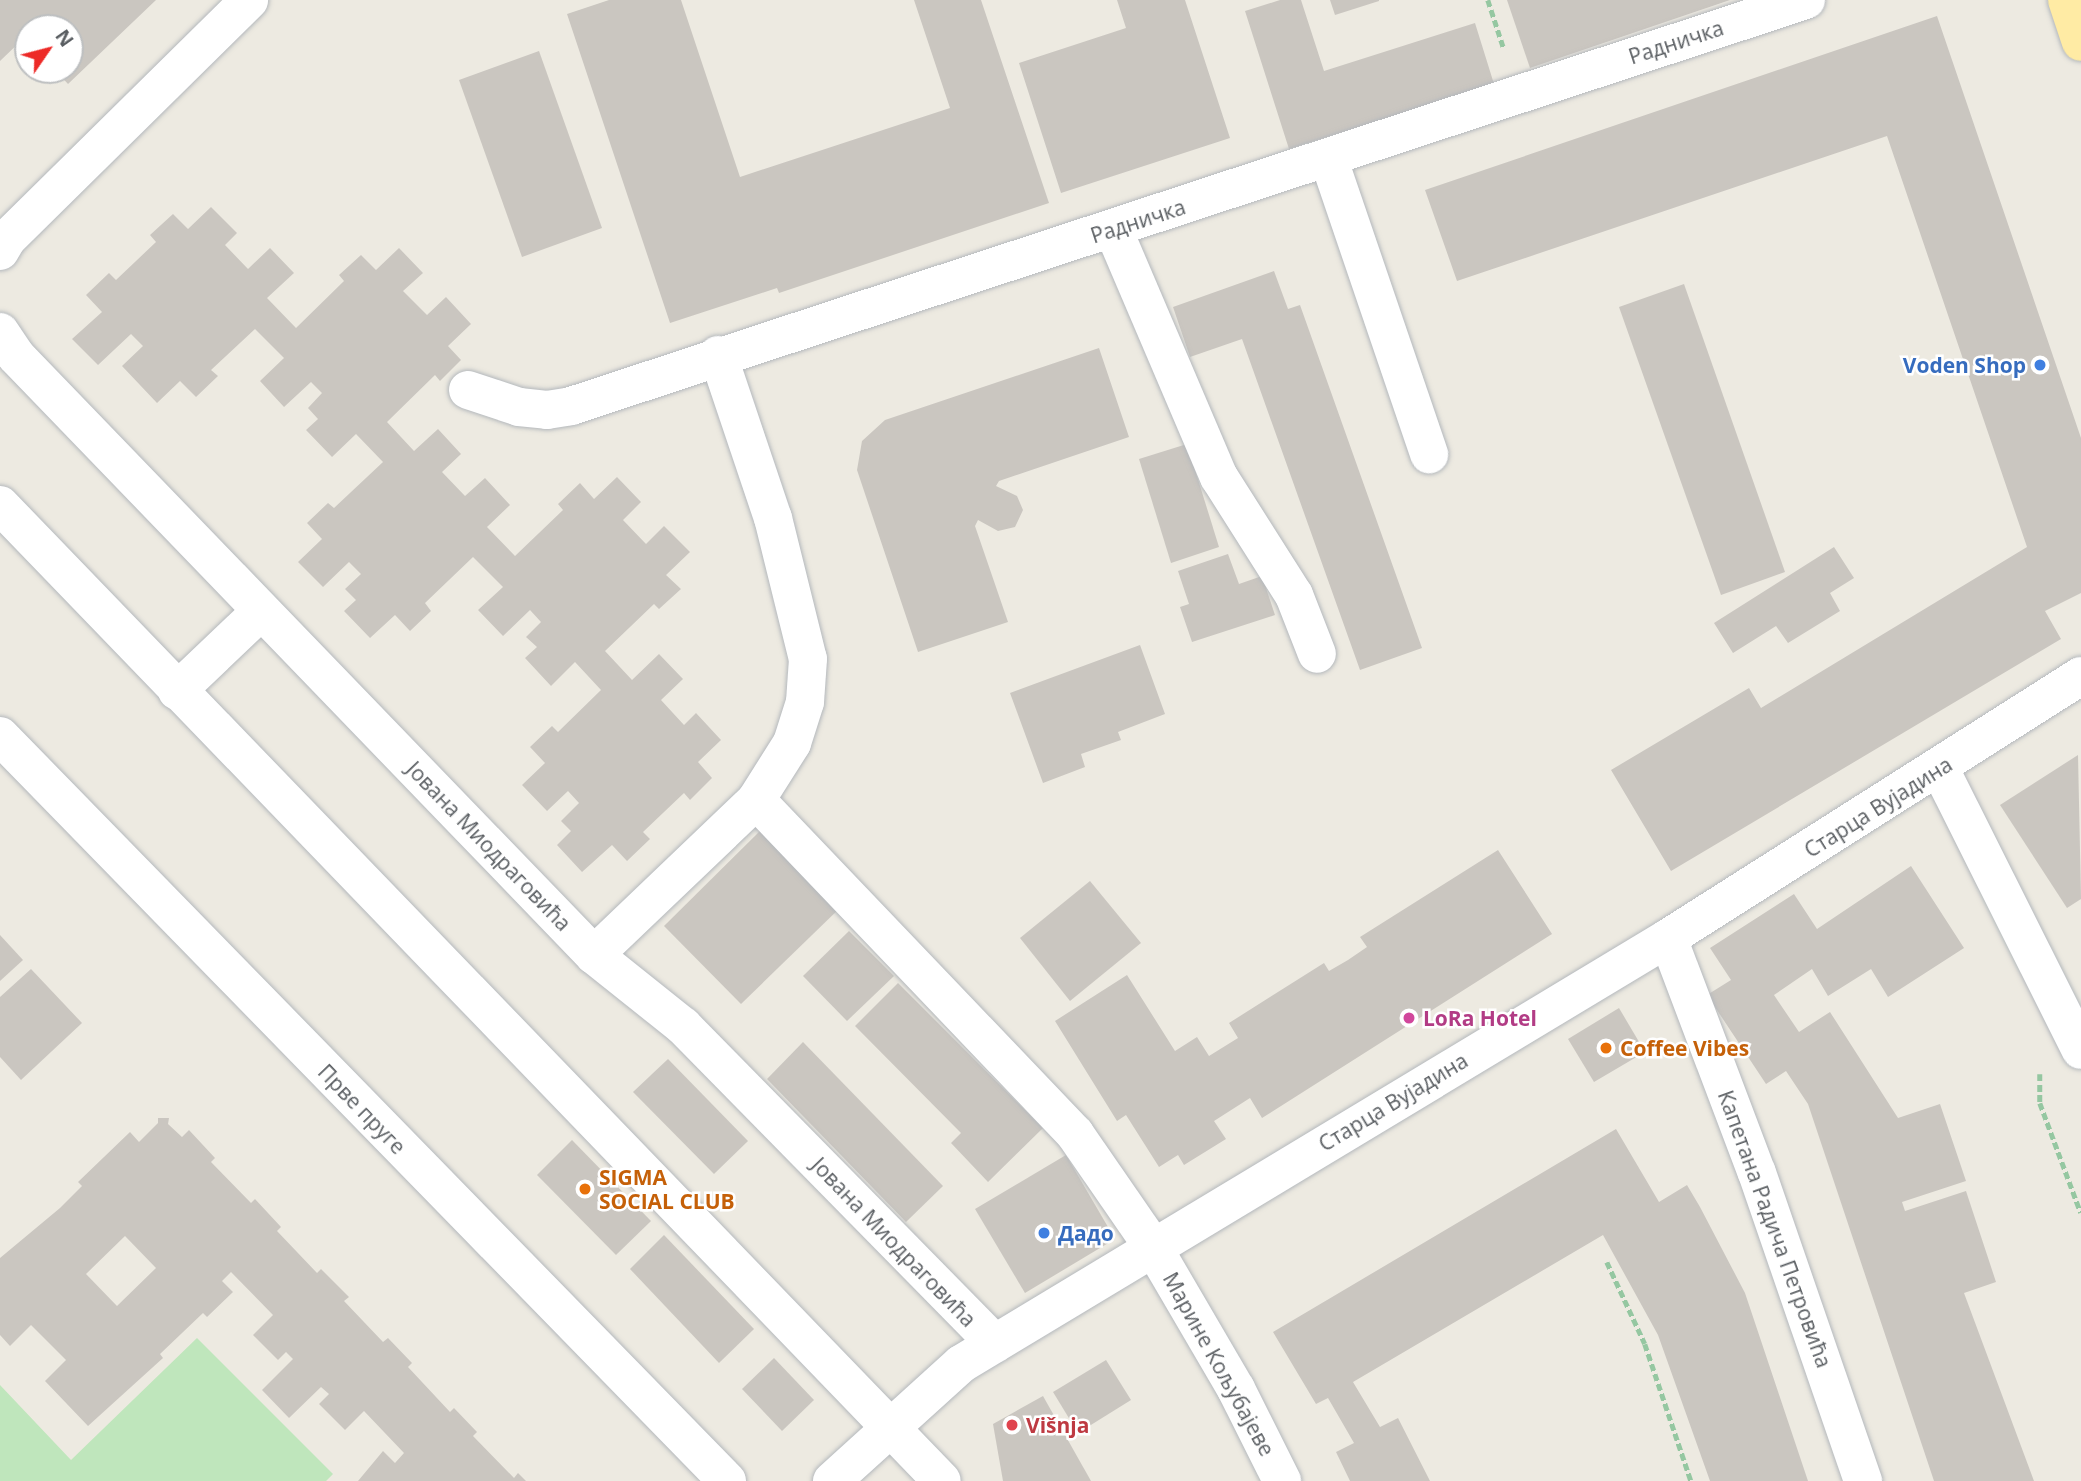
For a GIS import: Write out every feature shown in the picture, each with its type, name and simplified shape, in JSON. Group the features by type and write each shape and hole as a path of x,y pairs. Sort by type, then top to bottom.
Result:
{"main road":[{"path":"2067,0 2081,42"}],"street":[{"path":"3,245 249,0"},
{"name":"Радничка","path":"468,390 493,402 547,410 1329,160 1806,0"},
{"path":"1329,160 1429,454"},
{"path":"1113,229 1219,477 1294,595 1317,654"},
{"name":"Јована Миодраговића","path":"0,332 16,356 594,955 683,1026 995,1344"},
{"path":"594,955 756,800 792,743 805,702 808,659 773,518 718,355"},
{"path":"0,505 177,691 891,1425 942,1481"},
{"path":"177,691 261,611"},
{"name":"Старца Вујадина","path":"891,1425 942,1379 995,1344 1668,938 1940,769 2081,676"},
{"name":"Прве пруге","path":"0,736 726,1481"},
{"path":"1940,769 2081,1050"},
{"name":"Марине Кољубајеве","path":"756,800 1048,1101 1107,1177 1153,1247 1236,1389 1282,1481"},
{"name":"Капетана Радича Петровића","path":"1668,938 1753,1164 1863,1481"},
{"path":"831,1481 891,1425"}],"path":[{"path":"2040,1064 2040,1103 2081,1213"},
{"path":"1607,1262 1645,1344 1691,1481"}],"green space":[{"path":"197,1338 333,1474 326,1481 0,1481 0,1385 71,1460"}],"building":[{"path":"0,0 156,0 84,69 84,14 14,14 14,48 0,61"},
{"path":"609,0 681,0 740,177 950,108 914,0 981,0 1049,203 779,293 777,288 670,323 567,14"},
{"path":"1117,0 1185,0 1230,138 1061,193 1019,63 1126,28"},
{"path":"1280,0 1301,0 1324,71 1475,23 1494,84 1289,149 1245,11"},
{"path":"1330,0 1379,0 1379,1 1335,15"},
{"path":"1507,0 1730,0 1530,68"},
{"path":"1937,16 2081,438 2081,593 2045,611 2061,639 1671,871 1611,770 1749,688 1761,708 2027,547 1887,136 1457,281 1425,190"},
{"path":"539,51 602,228 522,257 459,80"},
{"path":"211,207 237,233 225,245 248,269 270,248 294,273 267,298 296,328 344,281 339,275 361,255 376,270 399,248 423,273 403,291 427,315 446,297 471,324 448,346 461,360 440,381 435,375 387,422 414,451 438,429 461,454 442,472 465,496 485,478 510,505 487,527 515,556 563,510 558,504 580,483 594,499 617,477 641,502 623,520 646,544 664,526 690,552 666,575 681,589 659,609 654,604 605,651 632,680 659,654 683,679 661,700 684,725 696,713 721,740 698,762 712,778 690,800 684,793 643,832 650,839 627,861 612,845 582,872 557,845 571,831 561,821 579,803 568,791 547,811 522,785 545,763 530,747 552,726 558,732 601,690 575,662 551,686 525,658 537,647 526,637 541,622 530,610 503,636 478,610 503,587 473,557 425,603 431,611 410,631 395,615 370,638 344,611 356,600 345,589 361,574 349,562 323,587 298,562 322,539 307,523 328,503 334,508 383,462 356,434 332,457 306,430 318,419 308,408 322,393 311,382 284,407 260,381 284,358 255,329 211,370 218,376 196,397 180,381 157,403 122,366 143,346 131,334 98,365 72,339 102,312 86,295 109,273 116,280 156,242 150,235 173,214 188,229"},
{"path":"1274,271 1288,309 1300,305 1422,648 1360,670 1242,339 1190,357 1173,307"},
{"path":"1684,284 1785,572 1721,595 1619,307"},
{"path":"1099,348 1129,437 999,481 996,486 1017,496 1023,510 1015,527 998,531 978,520 975,526 1008,622 918,652 857,470 862,441 885,420"},
{"path":"1187,444 1219,547 1171,563 1139,459"},
{"path":"1834,547 1854,578 1830,593 1840,611 1788,643 1776,626 1733,653 1714,623"},
{"path":"1228,554 1239,584 1262,576 1275,615 1192,642 1180,607 1189,604 1178,571"},
{"path":"1140,645 1165,714 1118,732 1121,740 1081,754 1085,767 1043,783 1010,693"},
{"path":"2078,755 2081,899 2067,908 2000,805"},
{"path":"765,826 843,905 741,1004 664,926"},
{"path":"1498,850 1552,934 1262,1118 1250,1098 1214,1121 1226,1139 1184,1165 1178,1155 1159,1167 1126,1115 1117,1121 1055,1021 1127,975 1175,1051 1197,1037 1209,1056 1238,1038 1229,1023 1324,963 1329,971 1348,960 1367,947 1360,937"},
{"path":"1911,866 1964,948 1888,997 1871,969 1828,996 1812,969 1774,995 1799,1032 1830,1012 1898,1118 1940,1104 1966,1181 1902,1202 1905,1211 1966,1191 1996,1282 1964,1293 2034,1481 1934,1481 1808,1104 1786,1071 1766,1084 1707,995 1731,980 1710,948 1794,894 1817,929"},
{"path":"1090,881 1141,943 1070,1001 1020,938"},
{"path":"849,931 894,976 847,1021 803,976"},
{"path":"0,935 23,960 0,981"},
{"path":"31,969 82,1023 21,1080 0,1057 0,997"},
{"path":"898,983 1043,1128 988,1182 951,1143 961,1133 855,1026"},
{"path":"1619,1008 1645,1052 1594,1082 1568,1039"},
{"path":"803,1042 943,1186 906,1222 767,1079"},
{"path":"668,1059 748,1141 714,1174 633,1092"},
{"path":"158,1118 169,1118 168,1124 182,1137 189,1130 215,1158 211,1162 251,1203 255,1199 281,1227 277,1231 317,1273 321,1269 349,1297 344,1301 383,1342 388,1338 412,1363 408,1367 450,1412 454,1408 477,1432 473,1436 514,1478 518,1473 526,1481 358,1481 383,1451 395,1463 404,1453 364,1411 345,1430 319,1404 329,1394 321,1387 289,1418 262,1390 293,1359 286,1352 278,1360 253,1335 273,1315 231,1272 222,1281 233,1292 207,1317 203,1313 160,1354 163,1358 88,1426 45,1381 66,1360 31,1325 10,1346 0,1335 0,1258 60,1208 82,1186 78,1182 130,1132 139,1142 158,1123","holes":["125,1236 156,1268 117,1306 86,1274"]},
{"path":"1616,1129 1659,1202 1687,1185 1700,1207 1745,1293 1808,1481 1710,1481 1658,1335 1603,1235 1353,1382 1380,1427 1398,1418 1430,1481 1350,1481 1336,1452 1354,1443 1328,1398 1316,1404 1273,1332"},
{"name":"SIGMA SOCIAL CLUB","path":"572,1140 651,1221 616,1255 537,1175"},
{"path":"1066,1155 1115,1239 1025,1293 975,1209"},
{"path":"664,1235 754,1329 719,1363 630,1269"},
{"path":"774,1358 814,1400 782,1431 742,1389"},
{"path":"1106,1360 1131,1400 1078,1433 1053,1392"},
{"path":"1043,1396 1091,1481 1003,1481 993,1424"}],"place":[{"name":"Voden Shop","path":"2040,365"},
{"name":"LoRa Hotel","path":"1409,1018"},
{"name":"Coffee Vibes","path":"1606,1048"},
{"name":"SIGMA SOCIAL CLUB","path":"585,1189"},
{"name":"Дадо","path":"1044,1233"},
{"name":"Višnja","path":"1012,1425"}]}
